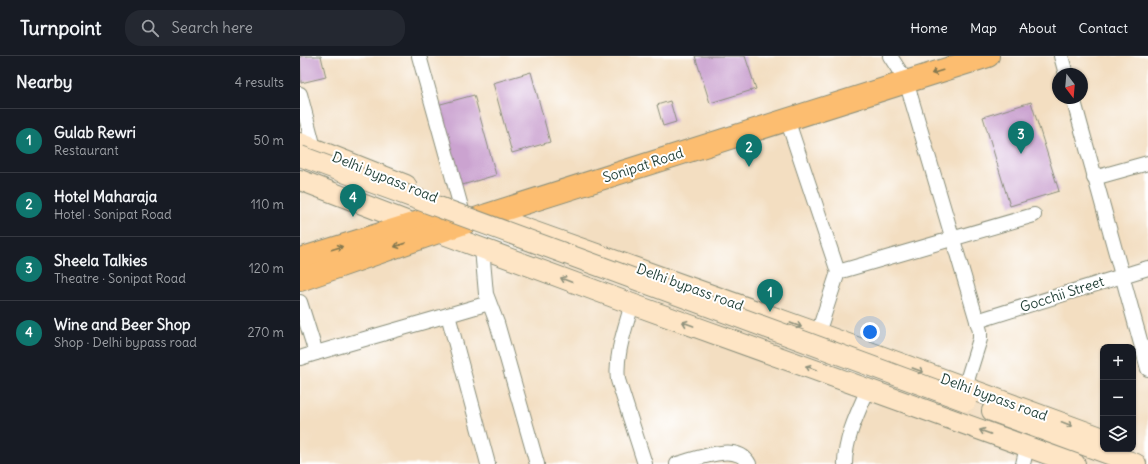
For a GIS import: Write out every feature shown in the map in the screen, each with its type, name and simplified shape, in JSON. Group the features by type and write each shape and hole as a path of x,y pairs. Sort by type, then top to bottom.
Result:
{"main road":[{"name":"Sonipat Road","path":"300,259 414,224 461,207 573,174 938,56"},
{"name":"Sonipat Road","path":"300,280 487,214 787,119 898,68 988,56"},
{"name":"Delhi bypass road","path":"305,149 461,207 487,214 818,333 965,400 1100,437"},
{"path":"305,149 1136,464"},
{"path":"300,167 965,400 1112,464"},
{"path":"300,180 414,224 868,389 1025,456 1075,464"},
{"path":"1136,450 1148,456"}],"street":[{"path":"420,56 461,207"},
{"path":"1061,56 1064,68"},
{"path":"898,68 953,239 977,321 980,339 965,400"},
{"path":"300,94 305,149"},
{"path":"1075,104 1148,369"},
{"path":"787,119 838,272 818,333"},
{"path":"1094,178 1148,163"},
{"path":"838,272 1034,216"},
{"path":"482,249 486,294 497,323 537,464"},
{"name":"Gocchii Street","path":"977,321 1148,268"},
{"path":"300,302 316,353"},
{"path":"300,358 489,303"},
{"path":"632,304 618,356 617,369 618,380 645,464"},
{"path":"448,315 488,464"},
{"path":"846,464 846,449 858,410 868,389"},
{"path":"677,464 726,452 740,454 749,464"}],"building":[{"path":"300,56 321,56 326,77 301,83"},
{"path":"695,56 745,56 756,89 710,103"},
{"path":"531,72 550,142 512,153 493,83"},
{"path":"474,95 496,175 459,186 437,105"},
{"path":"670,101 676,122 663,126 657,105"},
{"path":"1031,102 1059,191 1010,206 983,117"}],"place":[{"name":"Sheela Talkies","path":"1021,154"},
{"name":"Hotel Maharaja","path":"749,167"},
{"name":"Wine and Beer Shop","path":"353,217"},
{"name":"Gulab Rewri","path":"770,312"}]}
